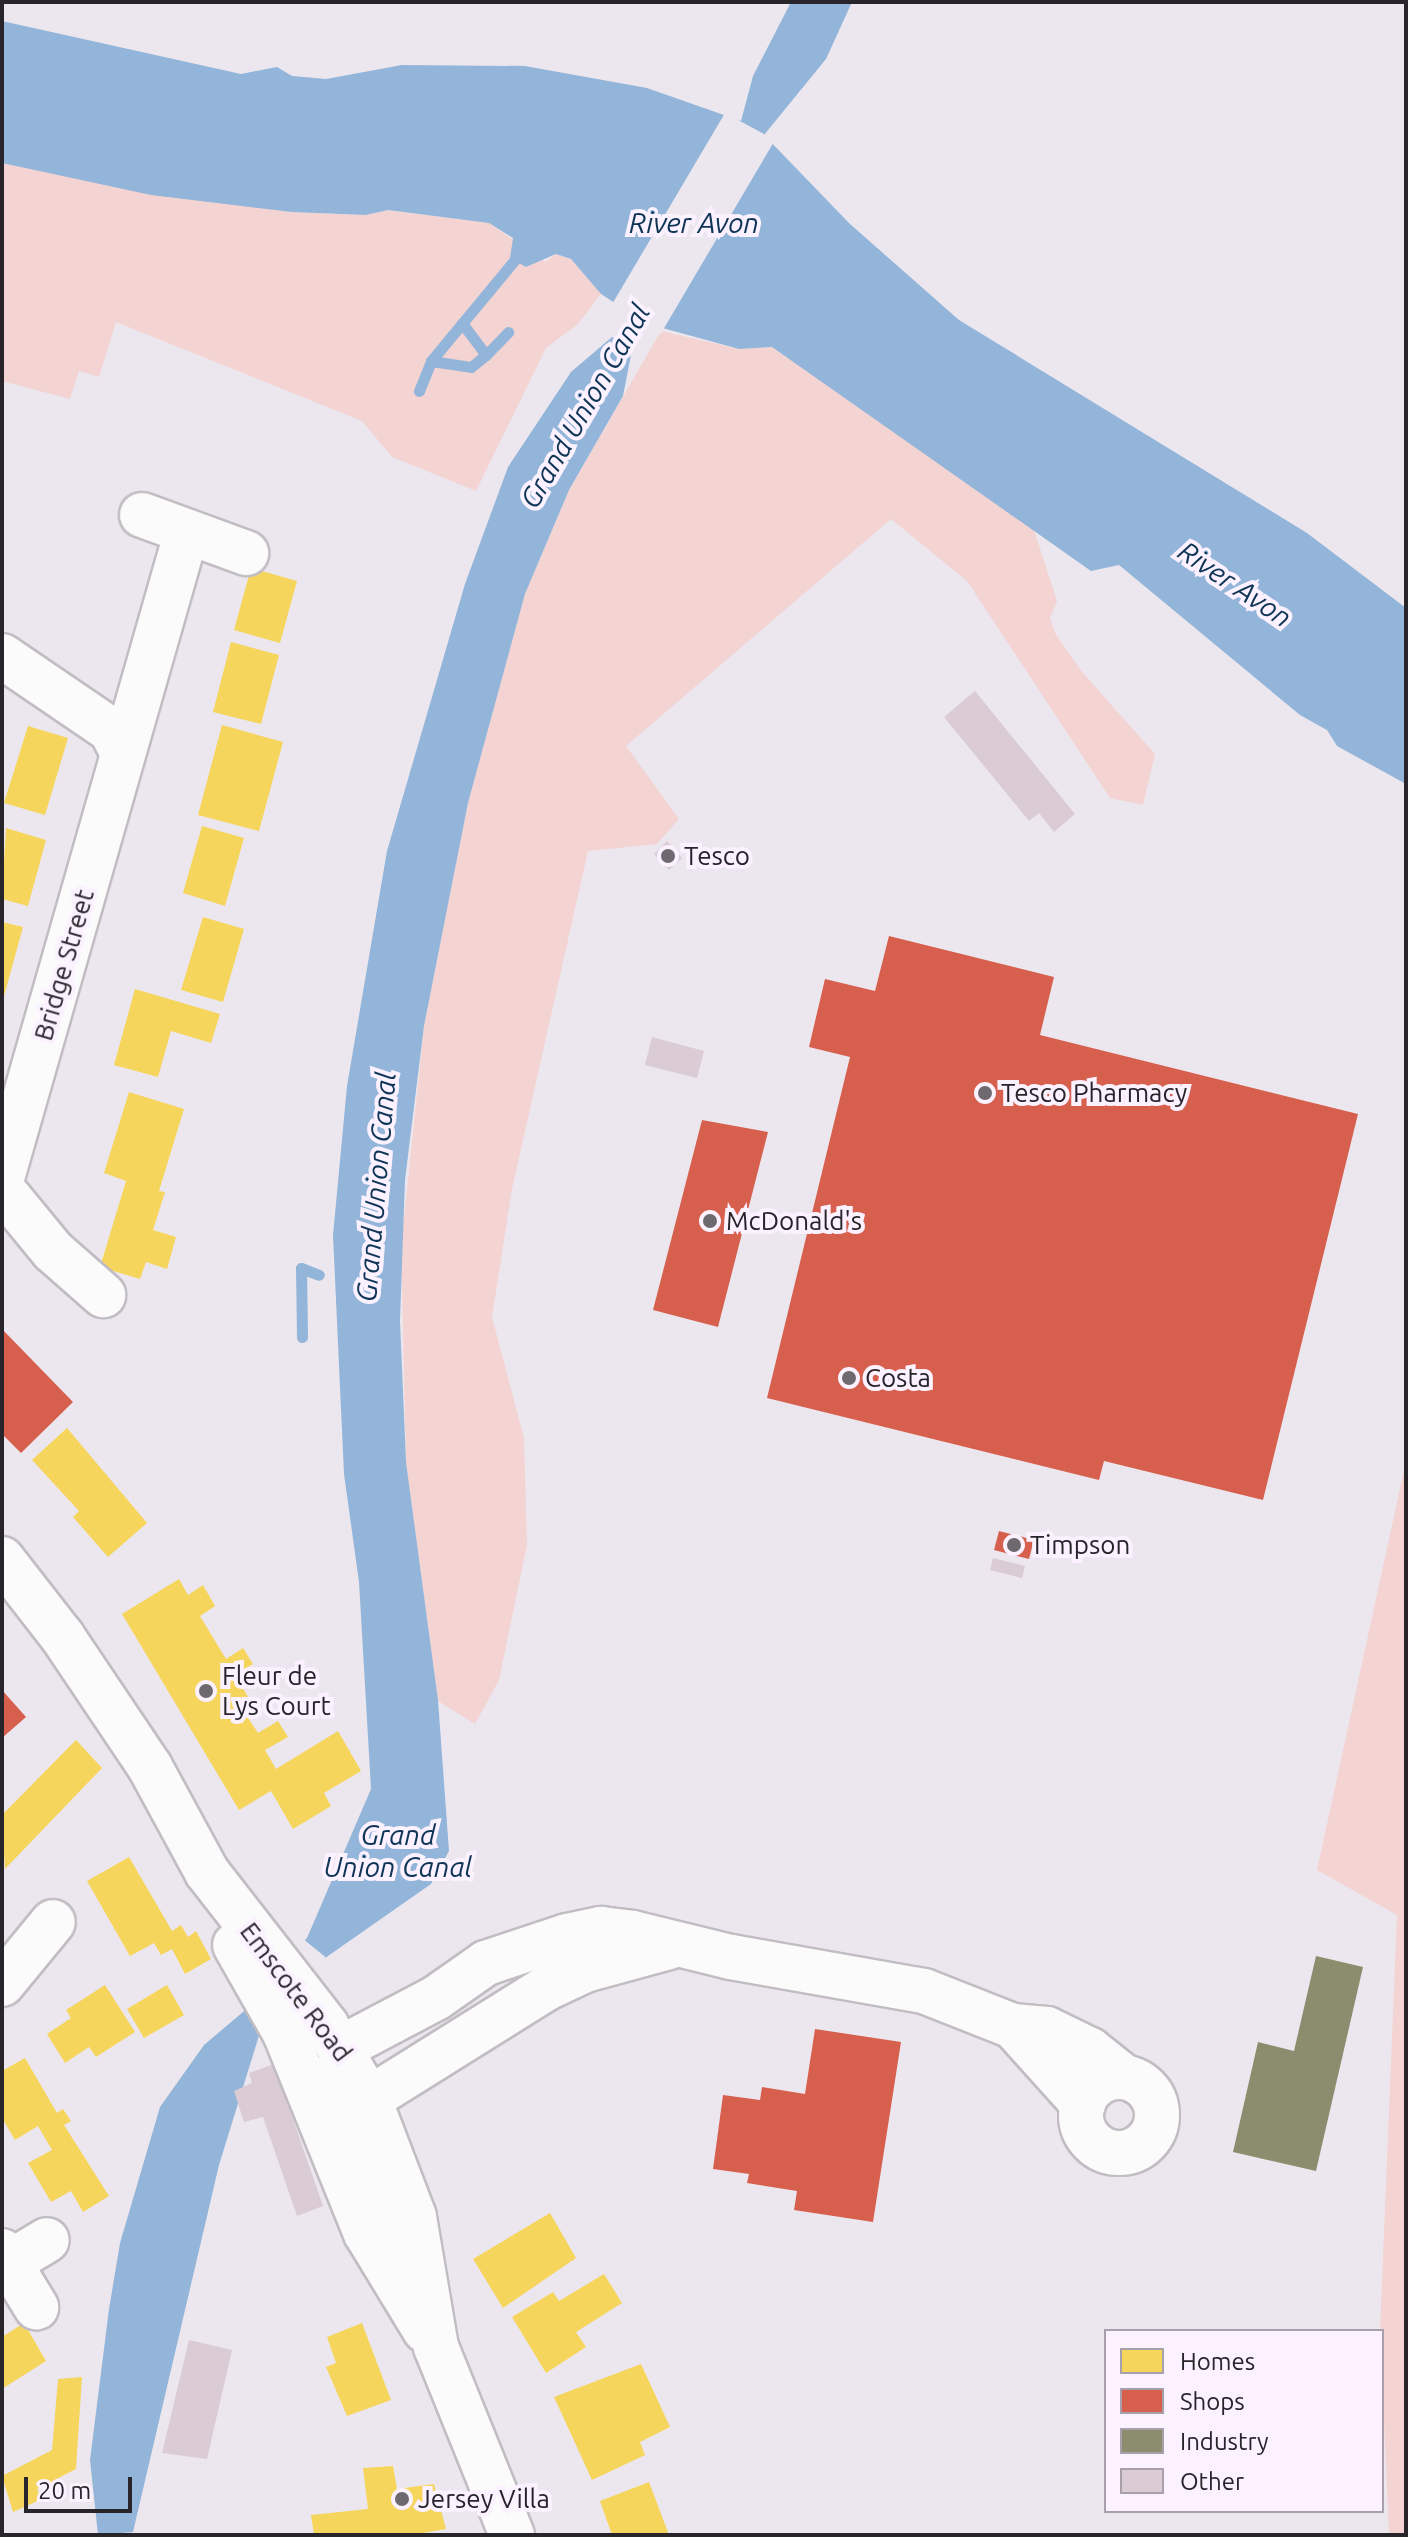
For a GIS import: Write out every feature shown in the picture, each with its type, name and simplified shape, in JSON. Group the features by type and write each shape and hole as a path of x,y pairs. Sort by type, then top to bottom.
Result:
{"street":[{"path":"142,515 186,534 246,553"},
{"name":"Bridge Street","path":"2,1178 186,534"},
{"path":"2,656 111,730 122,752"},
{"path":"2,1189 53,1251 103,1295"},
{"name":"Emscote Road","path":"2,1559 62,1636 141,1754 250,1953 288,2014 366,2233 436,2347 511,2534"},
{"path":"2,1984 53,1922"},
{"path":"350,2077 436,1998 486,1963 515,1951 601,1929 924,1991 1013,2026 1047,2029 1090,2050 1124,2077 1145,2087 1157,2107 1155,2131 1140,2148 1117,2154 1095,2145 1082,2126 1083,2104 1098,2083 1124,2077"},
{"path":"350,2077 609,1962 675,1945"},
{"name":"Emscote Road","path":"288,2014 350,2077 414,2217 436,2347"},
{"path":"1013,2026 1083,2104"},
{"path":"350,2077 395,2283"},
{"path":"36,2307 5,2257 47,2240"}],"shaded area":[{"path":"2,163 292,212 366,215 388,210 489,223 545,262 556,254 571,259 601,294 578,324 546,348 476,491 392,457 362,421 116,322 99,377 79,371 70,399 2,381"},
{"path":"661,331 739,349 772,347 1034,530 1057,601 1050,618 1055,633 1082,672 1155,754 1143,805 1110,798 967,581 891,519 626,746 679,819 657,844 588,851 512,1189 492,1317 524,1438 527,1545 499,1680 475,1724 438,1701 406,1462 401,1247 424,1026 468,803 525,594 569,490"},
{"path":"1406,1461 1406,2535 1389,2535 1384,2329 1380,2329 1397,1915 1317,1870"}],"water":[{"name":"River Avon","path":"791,2 852,2 826,59 764,135 850,224 959,320 1307,533 1406,608 1406,784 1337,746 1327,730 1300,715 1119,565 1091,571 772,347 739,349 648,324 632,350 623,396 569,490 525,594 468,803 424,1026 405,1180 400,1321 406,1462 438,1700 449,1851 431,1884 328,1956 266,2013 219,2165 133,2532 98,2535 90,2460 109,2309 120,2243 160,2107 204,2045 243,2012 307,1938 371,1789 359,1582 344,1474 333,1235 347,1086 387,851 465,584 508,467 571,372 612,337 627,311 601,294 571,259 556,254 526,267 510,258 513,238 489,223 388,210 366,215 292,212 151,195 2,163 2,21 241,74 277,67 292,76 326,79 402,65 525,66 647,88 741,121 753,76"}],"pier":[{"path":"725,113 775,140 660,335 650,329 636,353 609,335 622,312 611,306"},
{"path":"302,1938 329,1960 257,2030 244,2004"}],"building: Homes":[{"path":"251,568 297,581 280,643 234,630"},
{"path":"231,642 279,655 261,724 213,712"},
{"path":"222,725 283,742 259,831 198,815"},
{"path":"28,726 68,738 45,815 4,803"},
{"path":"202,826 244,838 225,906 183,893"},
{"path":"6,828 46,840 28,906 2,899"},
{"path":"203,917 244,929 223,1002 181,990"},
{"path":"2,922 23,927 3,1000 2,1000"},
{"path":"135,989 220,1014 211,1043 171,1031 158,1077 114,1065"},
{"path":"129,1092 184,1109 159,1191 165,1192 153,1230 176,1237 167,1269 146,1262 140,1279 100,1267 126,1181 104,1173"},
{"path":"67,1428 147,1523 108,1557 73,1517 79,1511 32,1460"},
{"name":"Fleur de Lys Court","path":"179,1579 188,1595 203,1585 215,1606 200,1616 226,1659 243,1648 253,1664 235,1675 254,1707 245,1713 258,1733 278,1721 288,1737 265,1750 276,1769 338,1731 361,1771 324,1793 331,1806 293,1829 271,1791 239,1810 122,1614"},
{"path":"76,1740 102,1768 5,1869 2,1815"},
{"path":"129,1857 172,1931 181,1925 188,1937 196,1931 211,1959 185,1974 172,1949 161,1955 154,1943 130,1956 87,1881"},
{"path":"105,1985 135,2032 96,2057 89,2047 65,2063 47,2034 71,2018 66,2010"},
{"path":"167,1985 184,2015 144,2038 127,2009"},
{"path":"25,2058 57,2113 63,2109 71,2121 64,2125 109,2196 83,2212 71,2191 51,2202 28,2163 52,2150 38,2126 15,2140 2,2118 2,2071"},
{"path":"550,2213 576,2258 503,2308 473,2259"},
{"path":"604,2274 622,2303 576,2332 586,2347 546,2373 512,2317 553,2292 559,2301"},
{"path":"24,2323 46,2361 2,2389 2,2337"},
{"path":"362,2323 391,2400 347,2416 326,2367 336,2363 327,2337"},
{"path":"641,2364 670,2427 640,2442 645,2455 592,2480 554,2397"},
{"path":"82,2377 76,2469 37,2489 42,2499 13,2512 2,2476 52,2450 58,2379"},
{"name":"Jersey Villa","path":"393,2466 397,2489 434,2484 446,2529 412,2535 314,2535 311,2515 368,2509 363,2468"},
{"path":"649,2482 669,2535 612,2535 600,2501"}],"building: Shops":[{"path":"889,936 1054,977 1040,1035 1358,1114 1263,1500 1104,1461 1099,1480 767,1398 850,1057 809,1047 825,979 875,991"},
{"name":"McDonald's","path":"702,1120 768,1132 718,1327 653,1310"},
{"path":"2,1329 73,1402 21,1453 2,1434"},
{"name":"Timpson","path":"999,1531 1034,1540 1029,1559 994,1550"},
{"path":"2,1690 26,1717 2,1738"},
{"path":"815,2029 901,2042 873,2222 794,2210 797,2191 747,2183 749,2174 713,2169 723,2095 760,2100 762,2087 805,2094"}],"building: Industry":[{"path":"1316,1956 1363,1967 1316,2171 1233,2152 1258,2042 1294,2051"}],"building: Other":[{"path":"975,691 1075,814 1054,832 1039,813 1029,821 944,717"},
{"name":"Tesco","path":"667,841 682,858 669,870 654,854"},
{"path":"652,1037 704,1051 697,1078 645,1065"},
{"path":"993,1558 1025,1566 1022,1578 990,1570"},
{"path":"274,2064 323,2206 297,2216 263,2117 244,2122 234,2091 252,2083 249,2073"},
{"path":"189,2340 232,2350 207,2459 162,2453"}],"waterway":[{"path":"419,391 431,361 522,251"},
{"path":"431,361 471,367 486,355 462,323"},
{"path":"486,355 508,332"},
{"path":"302,1337 301,1268 319,1275"}],"place":[{"name":"Tesco","path":"668,856"},
{"name":"Tesco Pharmacy","path":"985,1093"},
{"name":"McDonald's","path":"710,1221"},
{"name":"Costa","path":"849,1378"},
{"name":"Timpson","path":"1014,1545"},
{"name":"Fleur de Lys Court","path":"206,1691"},
{"name":"Jersey Villa","path":"402,2499"}],"water label":[{"name":"Grand Union Canal","path":"585,406"},
{"name":"Grand Union Canal","path":"376,1187"},
{"name":"Grand Union Canal","path":"398,1851"}]}
